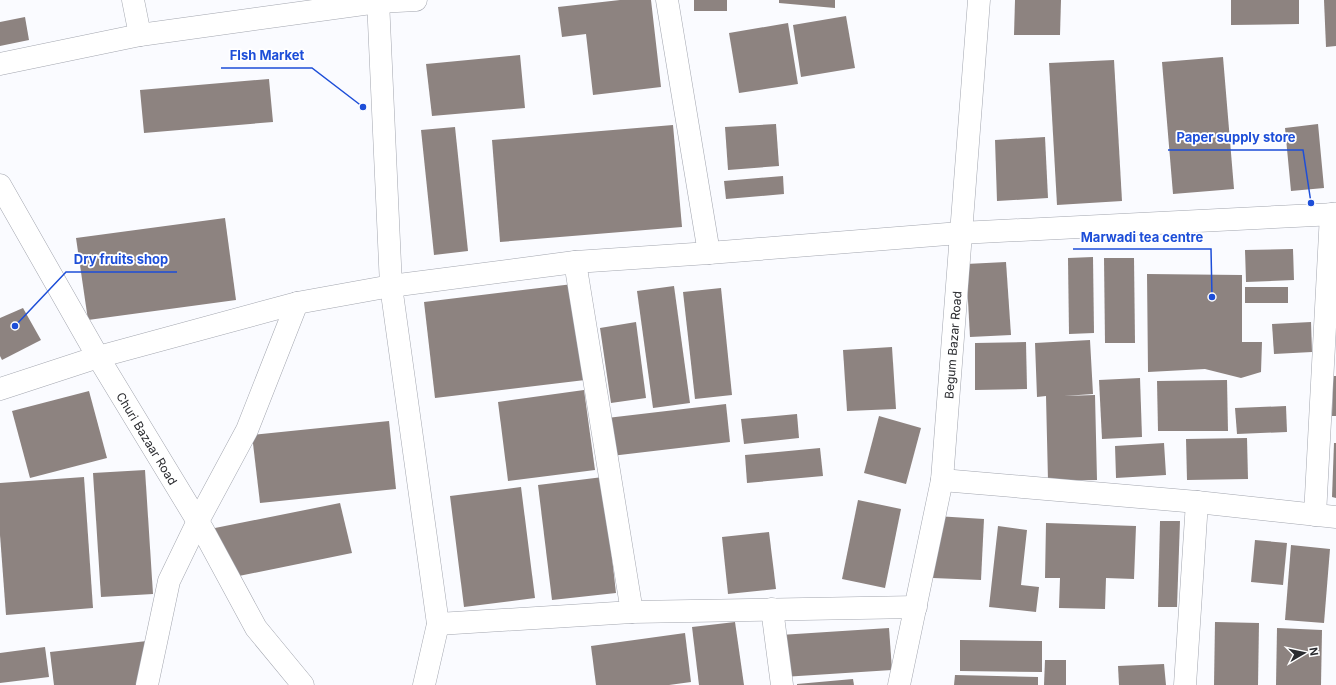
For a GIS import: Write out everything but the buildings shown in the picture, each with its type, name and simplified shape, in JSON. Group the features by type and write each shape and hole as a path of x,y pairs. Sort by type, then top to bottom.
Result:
{"street":[{"path":"133,0 140,35"},
{"path":"0,64 140,35 378,1 416,0"},
{"path":"668,0 709,253"},
{"name":"Begum Bazar Road","path":"899,685 942,480 979,0"},
{"path":"378,1 391,286 438,624 424,685"},
{"name":"Churi Bazaar Road","path":"0,185 98,357 198,521 256,628 303,685"},
{"path":"0,389 98,357 297,303 391,286 575,262 960,233 1333,214 1315,515"},
{"path":"575,262 632,612"},
{"path":"147,685 169,581 198,521 247,430 297,303"},
{"path":"942,480 1197,502 1336,517"},
{"path":"1185,685 1197,502"},
{"path":"438,624 632,612 916,607"},
{"path":"772,610 782,685"}],"place":[{"name":"FIsh Market","path":"363,107"},
{"name":"Paper supply store","path":"1311,203"},
{"name":"Marwadi tea centre","path":"1212,297"},
{"name":"Dry fruits shop","path":"15,326"}]}
